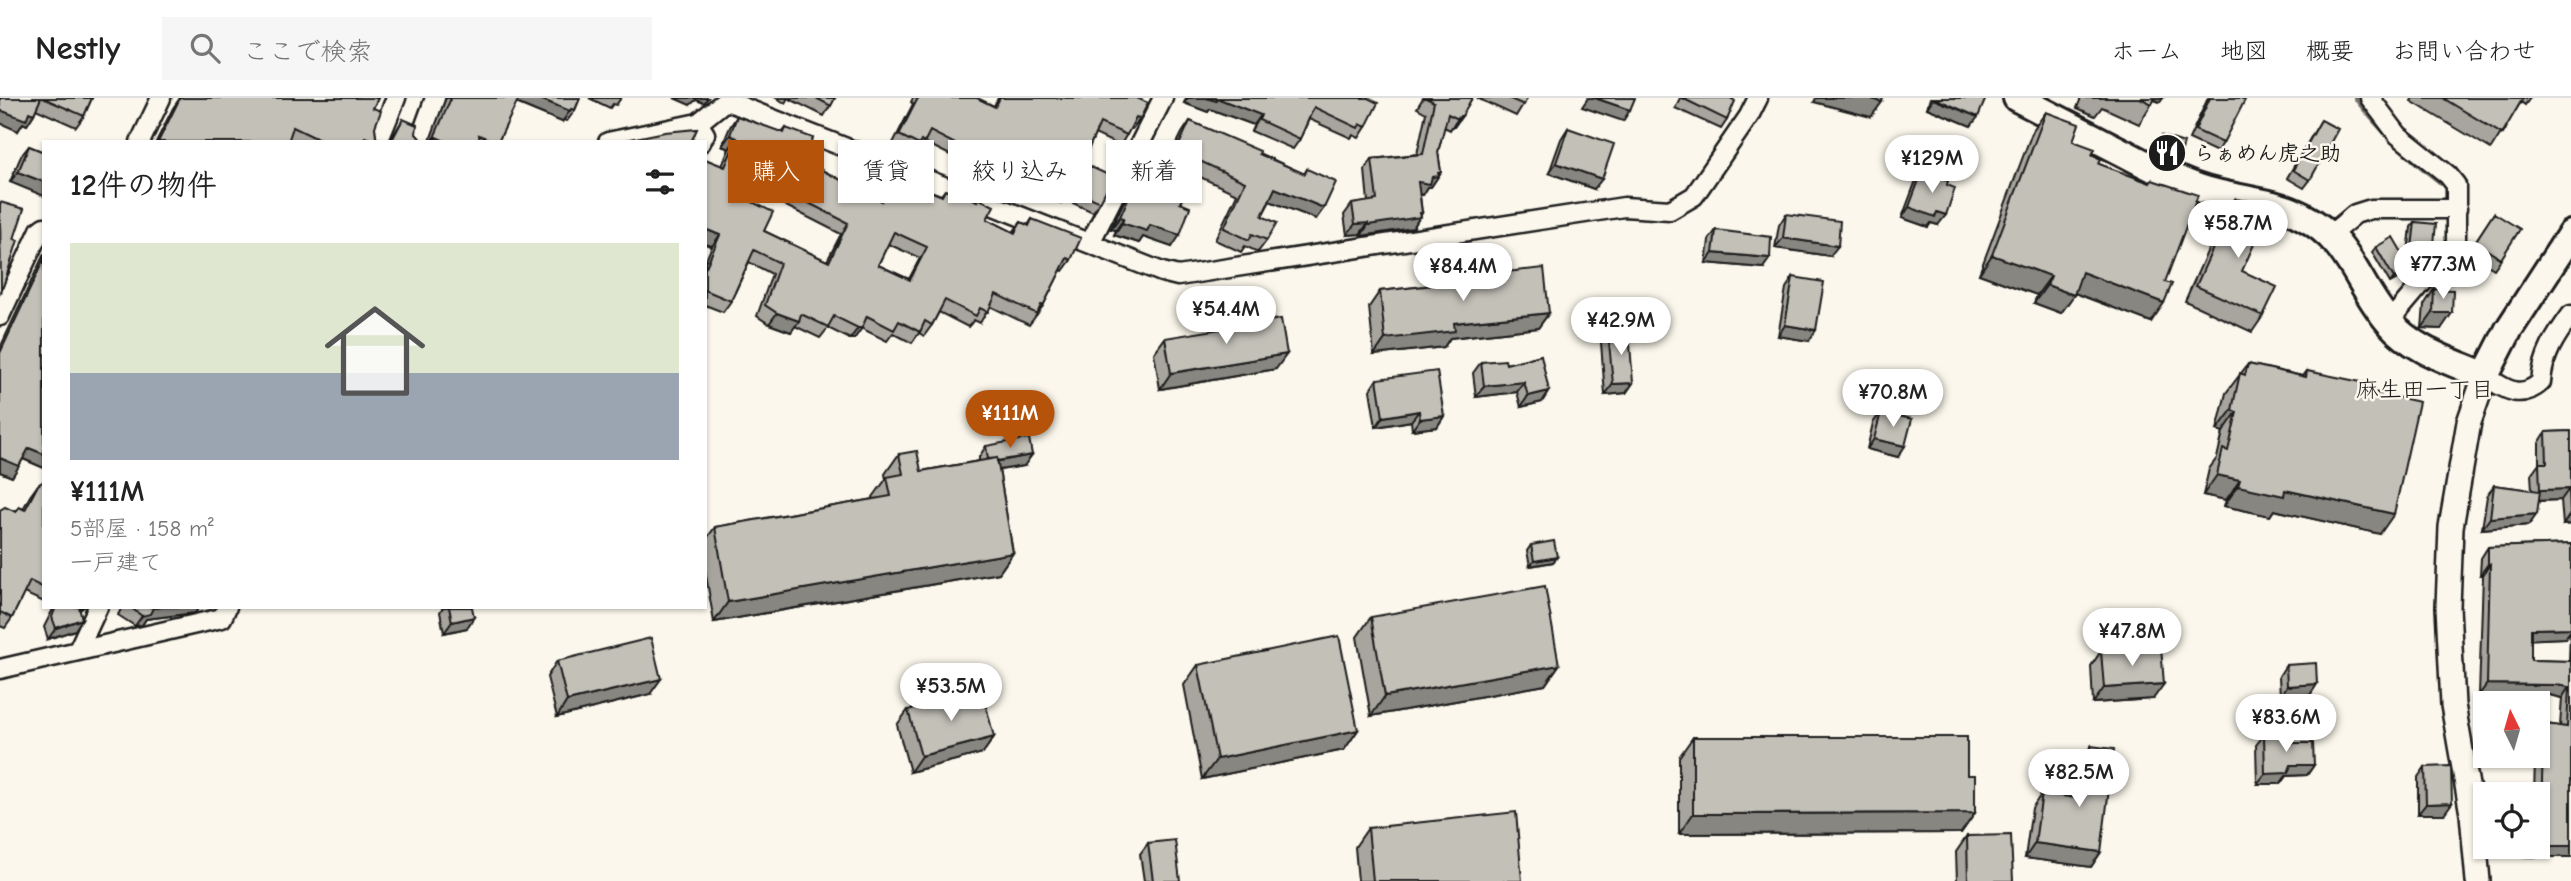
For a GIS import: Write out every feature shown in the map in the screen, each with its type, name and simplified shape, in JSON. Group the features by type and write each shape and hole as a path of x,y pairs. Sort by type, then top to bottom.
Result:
{"main road":[{"path":"2017,98 2162,174 2201,189 2270,204 2302,216 2330,235 2354,264 2368,293 2389,322 2415,346 2485,376 2510,329 2571,234"}],"street":[{"path":"141,140 161,98"},
{"path":"379,140 396,98"},
{"path":"420,140 435,98"},
{"path":"1090,243 1163,98"},
{"path":"617,140 698,123 728,99 1162,272 1178,276 1624,207 1670,210 1694,196 1749,116 1758,98"},
{"path":"2370,98 2398,135 2448,175 2456,186 2456,249 2428,276 2389,322"},
{"path":"698,123 705,134 702,140"},
{"path":"2330,235 2355,214 2371,209 2457,209"},
{"path":"0,316 42,229"},
{"path":"2478,881 2472,814 2453,705 2448,607 2451,527 2469,422 2485,376 2510,392 2532,390 2541,382 2542,364 2553,340 2571,315"},
{"path":"78,650 97,609"},
{"path":"0,669 222,618 226,609"}],"building":[{"path":"0,98 41,98 34,114 29,112 26,120 0,110"},
{"path":"43,98 92,98 84,116"},
{"path":"180,98 378,98 373,108 381,111 375,127 376,137 380,140 365,137 363,140 320,140 293,127 289,140 159,140"},
{"path":"451,98 519,98 499,140 479,135 480,140 443,140 436,137 433,140"},
{"path":"538,98 580,98 575,110 570,111"},
{"path":"816,98 835,98 831,106"},
{"path":"918,98 977,98 995,107 1000,98 1137,98 1148,103 1140,119 1136,117 1127,135 1100,123 1092,141 948,140 930,131 926,140 909,140 899,135"},
{"path":"1217,98 1368,98 1378,103 1366,127 1360,124 1358,128 1314,107 1300,139 1259,120 1261,115"},
{"path":"1426,98 1472,98 1458,119 1448,114 1438,152 1441,172 1438,173 1439,176 1432,177 1430,184 1418,182 1421,217 1368,225 1355,224 1352,204 1377,200 1372,159 1423,154 1434,102"},
{"path":"1508,98 1527,98 1524,105"},
{"path":"1595,98 1635,98 1630,110"},
{"path":"1682,98 1733,98 1735,101 1727,120"},
{"path":"1934,98 1986,98 1978,117"},
{"path":"2140,98 2155,98 2152,104"},
{"path":"2210,98 2245,100 2223,143 2195,130"},
{"path":"2443,98 2523,98 2502,134"},
{"path":"2046,112 2079,124 2073,141 2095,149 2092,155 2101,159 2099,164 2150,183 2152,180 2198,195 2165,282 2172,284 2164,303 2082,272 2074,295 2047,285 2051,276 1992,255"},
{"path":"737,116 784,133 786,128 813,138 812,140 736,140 730,135"},
{"path":"403,119 417,125 416,134 421,140 392,140"},
{"path":"2321,120 2338,129 2310,180 2293,170"},
{"path":"1190,121 1305,174 1307,169 1336,182 1324,208 1275,188 1262,216 1277,223 1267,240 1252,234 1249,240 1224,228 1245,182 1202,162 1202,140 1181,140"},
{"path":"1568,128 1614,144 1602,179 1556,163"},
{"path":"697,129 692,140 626,140"},
{"path":"2162,136 2184,143 2180,156 2159,146"},
{"path":"29,146 42,151 42,181 18,172"},
{"path":"707,160 725,167 728,160 728,203 754,203 773,212 764,231 829,262 848,223 809,203 824,203 824,171 838,178 838,203 934,203 934,193 942,196 945,190 948,192 948,203 988,203 994,206 987,219 1015,233 1021,222 1029,226 1032,219 1081,238 1071,260 1067,258 1037,314 996,294 988,312 980,308 976,316 945,300 932,325 925,321 920,332 899,321 894,330 867,316 862,328 834,316 828,327 801,314 799,321 777,313 765,305 780,263 754,250 731,301 707,291 707,264 720,235 707,230","holes":["894,232 927,247 910,280 878,265"]},
{"path":"1092,168 1106,174 1106,190 1100,202 1092,198"},
{"path":"1922,172 1948,181 1947,185 1955,188 1946,215 1937,212 1935,217 1909,207"},
{"path":"2235,199 2264,203 2268,213 2242,271 2277,287 2263,316 2196,286"},
{"path":"0,202 24,209 14,239 18,240 1,293"},
{"path":"1126,203 1180,203 1190,207 1180,235 1150,225 1147,231 1122,223 1124,218 1120,217"},
{"path":"2494,213 2520,229 2501,259 2475,242"},
{"path":"1786,214 1840,221 1838,246 1783,238"},
{"path":"2415,222 2436,224 2434,244 2439,248 2428,258 2394,278 2376,247 2393,237 2410,266"},
{"path":"1716,230 1771,237 1770,258 1713,253"},
{"path":"42,263 42,453 29,448 19,466 0,458 0,353"},
{"path":"1544,268 1549,313 1454,323 1455,331 1385,339 1380,291 1460,282 1460,277"},
{"path":"1793,277 1824,282 1816,330 1785,325"},
{"path":"2434,289 2453,290 2452,313 2433,313"},
{"path":"1281,319 1287,354 1171,373 1165,338"},
{"path":"1629,331 1633,383 1613,384 1608,332"},
{"path":"1541,355 1549,391 1528,396 1524,382 1484,386 1481,362 1505,360 1506,364"},
{"path":"2248,364 2306,377 2307,371 2371,384 2369,391 2419,402 2394,514 2285,490 2284,496 2238,486 2240,480 2217,475 2223,449 2228,451 2237,412 2232,410 2240,373 2245,375"},
{"path":"1437,371 1444,416 1420,419 1419,411 1383,417 1377,379"},
{"path":"1881,412 1912,419 1905,446 1874,439"},
{"path":"2571,431 2570,514 2569,489 2540,490 2539,463 2547,463 2546,432"},
{"path":"1029,438 1032,455 997,461 997,458 988,459 986,446"},
{"path":"917,451 921,471 997,458 1013,553 728,602 715,527 891,496 887,477 903,474 899,454"},
{"path":"42,482 42,587 30,581 12,618 0,612 0,510 5,507 16,512 19,507 25,510"},
{"path":"2494,485 2540,491 2537,514 2490,518"},
{"path":"1554,541 1557,557 1534,561 1531,545"},
{"path":"2571,544 2571,628 2531,629 2531,660 2571,661 2571,846 2550,846 2550,782 2542,782 2542,768 2550,768 2550,725 2567,727 2569,687 2487,684 2490,564 2488,547"},
{"path":"1545,586 1559,665 1385,696 1371,617"},
{"path":"55,609 80,609 82,619 56,628 52,617"},
{"path":"133,609 152,609 150,614 142,616"},
{"path":"449,609 472,609 474,617 452,622"},
{"path":"1339,636 1358,730 1217,759 1198,665"},
{"path":"651,638 661,679 567,701 557,661"},
{"path":"2161,647 2164,684 2104,688 2101,651"},
{"path":"2316,663 2317,684 2287,686 2286,665"},
{"path":"982,690 994,737 921,756 908,710"},
{"path":"2288,734 2288,743 2313,743 2314,765 2291,765 2288,773 2265,774 2264,735"},
{"path":"1693,737 1967,737 1967,775 1975,775 1975,813 1693,814"},
{"path":"2091,746 2114,749 2101,852 2035,843 2042,793 2084,799"},
{"path":"2451,766 2452,803 2426,804 2425,767"},
{"path":"1516,812 1522,881 1373,881 1368,828"},
{"path":"2011,835 2013,881 1968,881 1967,836"},
{"path":"1175,840 1180,881 1153,881 1148,843"}],"waterway":[{"path":"2356,98 2396,143 2441,182"}],"place":[{"name":"らぁめん虎之助","path":"2167,153"}],"district":[{"name":"麻生田一丁目","path":"2425,389"}]}
